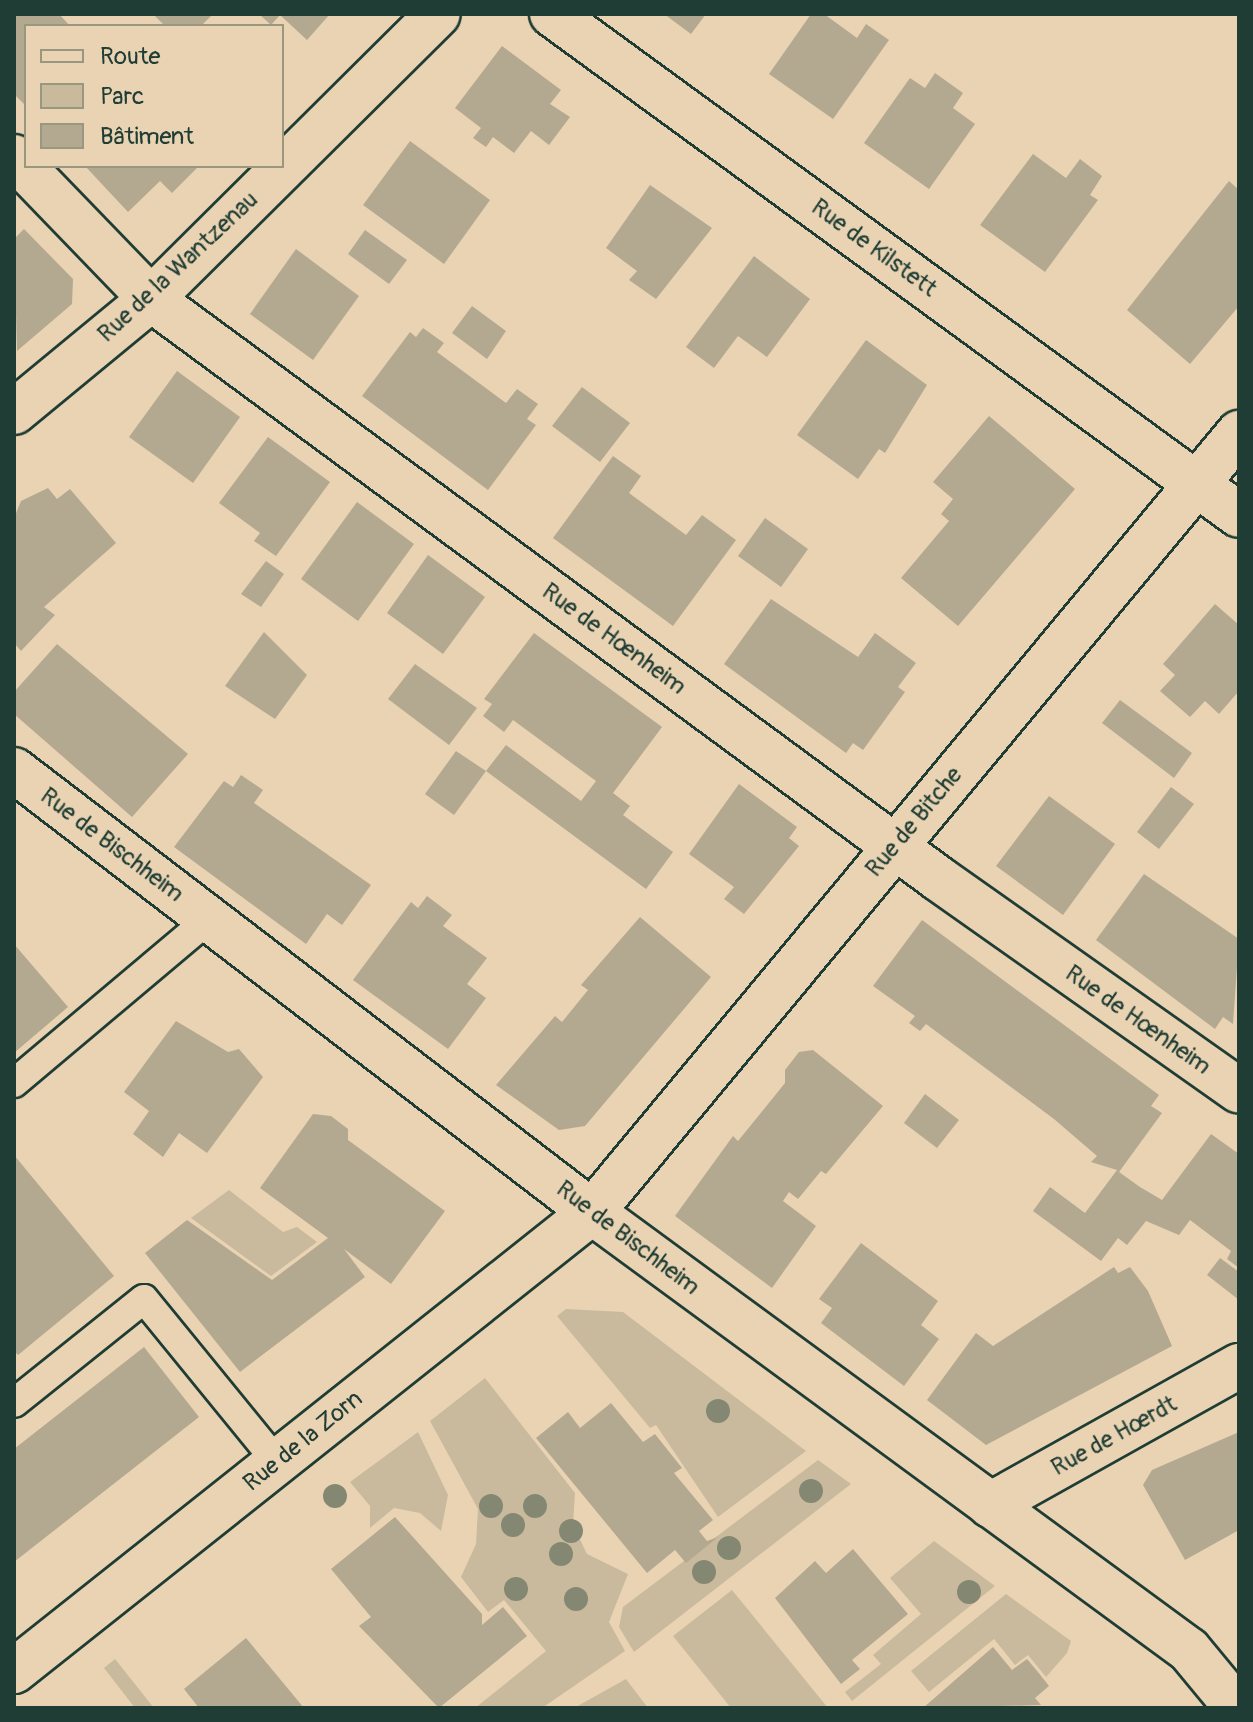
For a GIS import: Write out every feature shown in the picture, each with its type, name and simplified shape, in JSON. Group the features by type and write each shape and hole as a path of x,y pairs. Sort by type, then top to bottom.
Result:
{"street":[{"name":"Rue de la Wantzenau","path":"284,167 438,14"},
{"name":"Rue de Kilstett","path":"552,14 1239,515"},
{"name":"Rue de Hœnheim","path":"25,168 151,299 894,846 1239,1091"},
{"name":"Rue de la Wantzenau","path":"14,412 151,299 283,168"},
{"name":"Rue de Bitche","path":"592,1212 1239,433"},
{"name":"Rue de Bischheim","path":"14,770 592,1212 1189,1650 1237,1708"},
{"name":"Rue de la Zorn","path":"14,1671 592,1212"},
{"name":"Rue de Hœrdt","path":"990,1505 1239,1366"}],"lane":[{"path":"14,1083 209,919"},
{"path":"14,1403 144,1299 277,1462"}],"green space":[{"path":"229,1190 283,1232 297,1227 317,1242 271,1276 191,1218"},
{"path":"566,1309 623,1312 806,1451 718,1517 656,1425 650,1428 557,1316"},
{"path":"485,1378 575,1493 573,1525 587,1554 628,1574 609,1622 625,1651 542,1708 475,1708 546,1651 504,1600 488,1612 461,1577 476,1544 478,1509 430,1421"},
{"path":"418,1432 448,1495 441,1531 420,1513 394,1508 370,1528 370,1506 350,1482"},
{"path":"818,1460 851,1484 634,1652 619,1627 623,1607"},
{"path":"934,1541 995,1586 852,1701 845,1692 881,1664 873,1655 921,1614 890,1578"},
{"path":"732,1590 828,1708 731,1708 673,1636"},
{"path":"1006,1594 1071,1641 1067,1653 1046,1677 1028,1655 1015,1665 994,1639 929,1692 911,1671"},
{"path":"115,1659 154,1708 135,1708 104,1668"},
{"path":"626,1679 648,1708 574,1708"}],"building":[{"path":"14,14 59,14 68,24 24,24 24,104 14,94"},
{"path":"153,14 213,14 203,24 163,24"},
{"path":"259,14 330,14 307,40 280,15 270,24"},
{"path":"664,14 706,14 691,34"},
{"path":"811,14 824,14 857,38 866,24 889,40 833,119 769,74"},
{"path":"502,46 561,90 550,104 570,117 549,145 531,131 514,153 493,137 486,147 473,138 481,128 455,108"},
{"path":"935,73 963,93 953,108 975,124 929,189 864,143 910,78 925,88"},
{"path":"410,141 490,200 444,264 363,205"},
{"path":"1033,154 1066,178 1080,159 1102,176 1090,195 1098,200 1045,272 980,225"},
{"path":"87,168 197,168 172,193 160,181 128,212"},
{"path":"1229,181 1239,190 1239,306 1190,364 1127,310"},
{"path":"650,185 712,228 656,299 629,280 637,271 606,248"},
{"path":"24,229 73,279 72,304 17,351 14,239"},
{"path":"365,230 407,260 389,284 348,254"},
{"path":"296,249 359,296 313,360 250,314"},
{"path":"754,256 810,299 767,357 738,336 714,368 686,347"},
{"path":"472,306 506,331 487,359 452,333"},
{"path":"423,328 444,343 437,352 506,403 517,389 538,404 527,419 536,425 488,490 362,396 410,332 416,337"},
{"path":"866,340 927,385 885,453 879,449 858,479 797,435"},
{"path":"177,371 240,417 193,483 129,437"},
{"path":"582,387 630,423 600,462 552,426"},
{"path":"989,416 1075,489 958,626 901,578 949,521 941,514 953,499 933,482"},
{"path":"268,437 330,482 276,556 254,541 260,533 219,503"},
{"path":"613,456 641,476 629,493 686,535 702,515 736,540 673,626 553,538"},
{"path":"48,488 57,499 70,489 116,543 44,607 55,615 21,651 14,643 14,518 21,501"},
{"path":"357,502 414,544 358,621 301,579"},
{"path":"765,518 808,549 781,587 738,556"},
{"path":"428,555 485,597 443,654 387,613"},
{"path":"266,561 284,574 261,607 241,594"},
{"path":"771,599 858,657 875,633 916,663 898,687 905,692 863,750 853,743 846,753 724,664"},
{"path":"1215,604 1239,625 1239,691 1219,714 1205,701 1190,717 1160,691 1175,675 1163,664"},
{"path":"264,632 307,675 275,719 225,686"},
{"path":"534,633 662,727 613,793 630,806 623,815 673,852 646,889 486,771 506,745 581,801 596,781 513,720 504,732 483,716 492,704 484,699"},
{"path":"57,644 188,754 132,817 14,714 14,692"},
{"path":"415,664 477,708 449,745 388,699"},
{"path":"1120,700 1192,753 1174,778 1102,723"},
{"path":"456,751 486,771 454,815 425,794"},
{"path":"241,775 263,790 254,803 371,885 342,925 327,914 306,944 174,847 224,781 233,787"},
{"path":"739,784 797,827 789,838 799,846 744,914 724,899 734,887 689,854"},
{"path":"1171,787 1194,804 1159,849 1137,832"},
{"path":"1049,796 1115,844 1063,915 996,866"},
{"path":"1144,874 1239,939 1233,1024 1223,1017 1215,1029 1096,940"},
{"path":"427,896 452,915 443,926 487,958 467,984 486,998 448,1049 353,980 411,902 418,908"},
{"path":"640,917 711,977 585,1126 559,1130 496,1085 555,1016 562,1022 588,990 581,985"},
{"path":"922,920 1159,1095 1151,1106 1162,1113 1119,1172 1162,1200 1211,1134 1239,1154 1239,1268 1227,1259 1231,1251 1190,1220 1179,1235 1146,1221 1127,1245 1118,1238 1101,1261 1033,1211 1050,1187 1085,1213 1117,1170 1091,1162 1097,1156 1054,1119 926,1024 920,1031 909,1023 915,1016 873,986"},
{"path":"14,944 68,1007 14,1053"},
{"path":"176,1021 228,1052 239,1049 263,1077 207,1153 179,1133 163,1157 133,1134 149,1111 124,1092"},
{"path":"813,1050 883,1106 826,1174 821,1171 798,1199 789,1192 783,1201 816,1226 772,1288 675,1216 733,1136 738,1141 785,1083 785,1070 799,1052"},
{"path":"925,1094 959,1120 937,1148 904,1123"},
{"path":"313,1114 331,1116 348,1129 348,1140 445,1211 391,1284 344,1249 365,1277 240,1372 145,1253 187,1220 272,1280 328,1238 260,1188"},
{"path":"14,1155 114,1276 18,1355 14,1351"},
{"path":"861,1243 938,1301 921,1325 939,1339 904,1386 821,1323 832,1308 819,1299"},
{"path":"1220,1258 1239,1272 1239,1300 1207,1275"},
{"path":"1114,1267 1118,1273 1130,1267 1148,1291 1172,1346 986,1445 927,1400 976,1333 993,1346"},
{"path":"144,1347 199,1417 14,1562 14,1449"},
{"path":"611,1403 643,1442 655,1434 682,1468 674,1473 713,1520 699,1531 707,1541 718,1537 686,1563 675,1550 647,1573 536,1438 568,1412 580,1428"},
{"path":"1239,1432 1239,1530 1185,1560 1143,1485 1152,1470"},
{"path":"395,1517 482,1614 482,1625 503,1607 527,1636 439,1708 359,1626 371,1617 331,1569"},
{"path":"853,1549 908,1614 852,1660 860,1669 841,1684 775,1598 815,1561 826,1573"},
{"path":"246,1638 304,1708 199,1708 184,1689"},
{"path":"993,1647 1012,1670 1027,1659 1038,1672 1049,1686 1035,1698 1041,1705 923,1708"}]}
